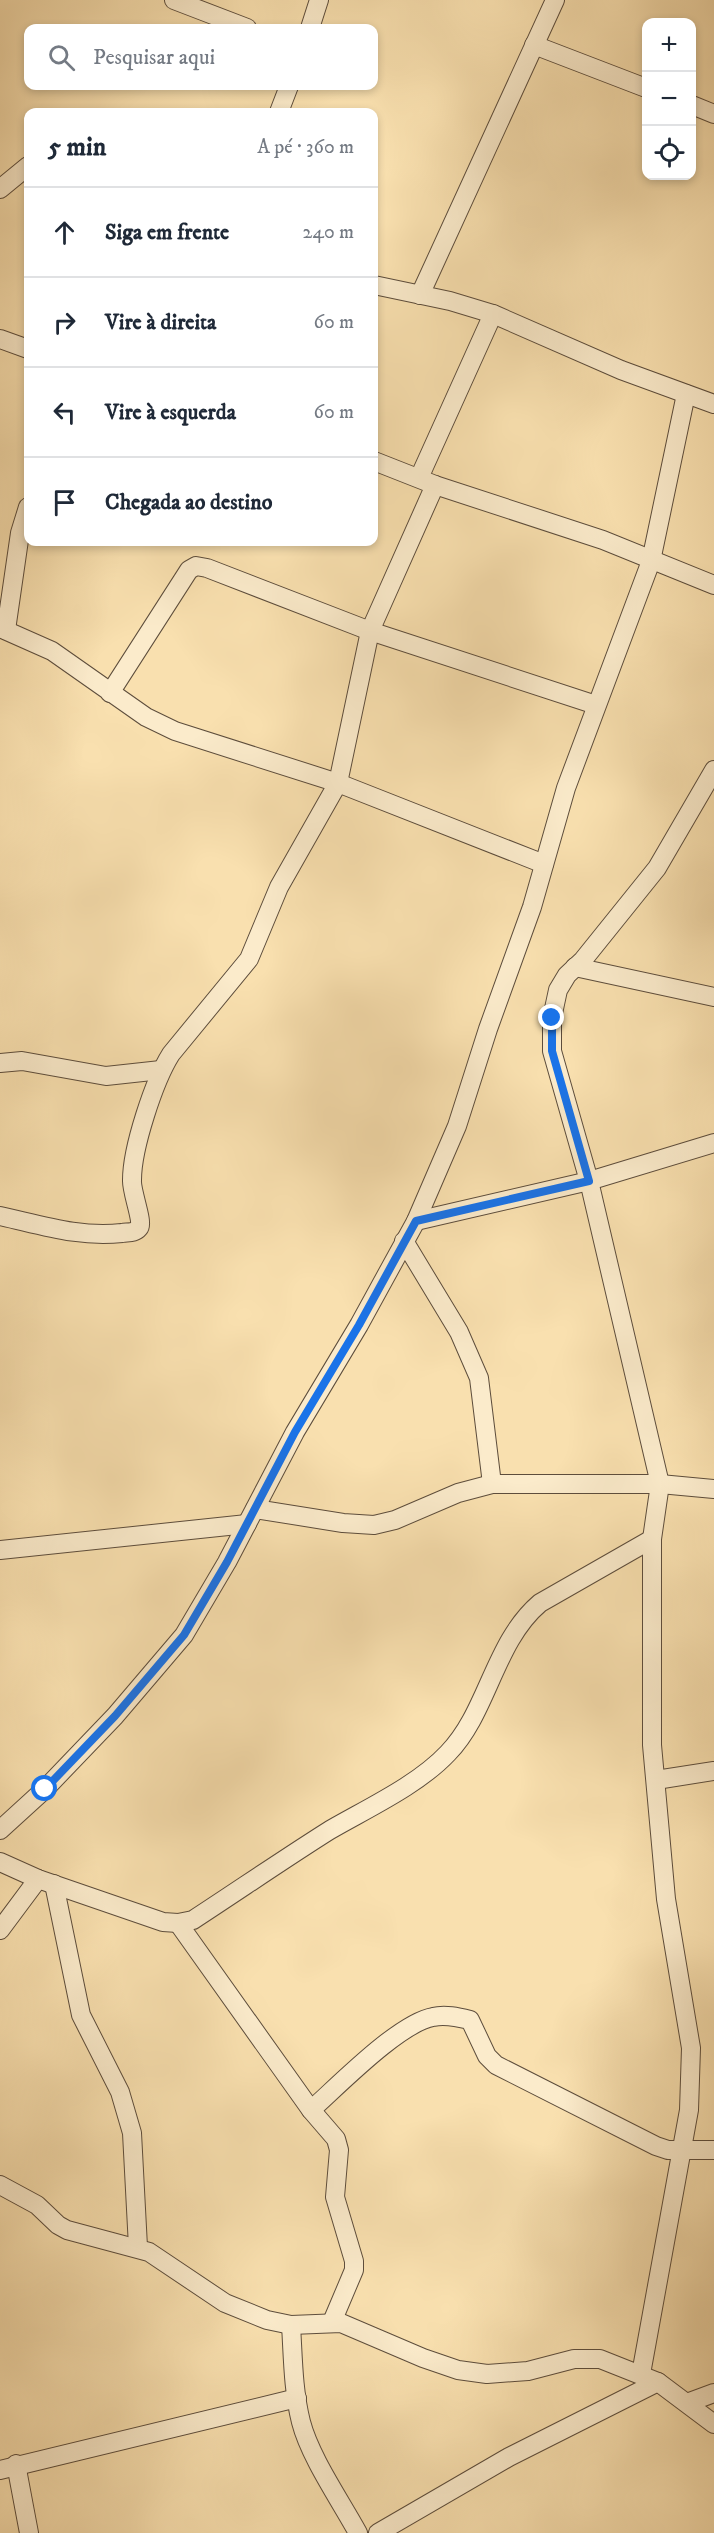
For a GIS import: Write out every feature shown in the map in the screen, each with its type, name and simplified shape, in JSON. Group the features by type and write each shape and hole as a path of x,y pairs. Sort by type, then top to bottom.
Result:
{"street":[{"path":"174,0 237,24"},
{"path":"311,24 319,0"},
{"path":"420,295 555,0"},
{"path":"534,45 642,86"},
{"path":"281,108 287,90"},
{"path":"696,107 714,114"},
{"path":"0,189 24,169"},
{"path":"378,286 450,301 493,314 621,370 714,404"},
{"path":"0,1216 76,1233 104,1235 136,1231 141,1227 142,1222 135,1204 131,1181 134,1160 161,1070 171,1054 249,959 279,887 338,783 370,631 493,314"},
{"path":"0,339 24,348"},
{"path":"0,1830 45,1789 115,1716 184,1635 295,1432 359,1325 416,1221 457,1125 488,1029 532,907 566,788 651,561 686,394"},
{"path":"378,463 427,482 603,540 714,585"},
{"path":"24,520 3,629 52,651 146,717 174,731 338,783 544,864"},
{"path":"110,693 189,570 196,566 207,568 370,631 596,705"},
{"path":"641,2374 683,2150 689,2110 691,2048 666,1899 652,1745 652,1539 660,1484 589,1181 552,1051 552,1018 558,990 657,868 714,770"},
{"path":"575,967 714,997"},
{"path":"0,1063 22,1061 106,1076 161,1070"},
{"path":"416,1221 589,1181 714,1143"},
{"path":"404,1241 459,1332 478,1378 492,1484"},
{"path":"0,1550 251,1516 374,1525 395,1520 458,1493 492,1484 660,1484 714,1489"},
{"path":"0,1862 46,1882 163,1922 178,1923 193,1920 327,1832 428,1772 449,1753 462,1737 515,1630 530,1611 540,1603 652,1539"},
{"path":"656,1780 714,1771"},
{"path":"0,1930 46,1882"},
{"path":"46,1882 81,2015 120,2092 132,2133 138,2247"},
{"path":"178,1923 311,2110 336,2139 339,2150 335,2197 354,2260 354,2270 332,2322"},
{"path":"311,2110 402,2032 430,2017 444,2015 470,2020 487,2056 496,2065 656,2146 668,2150 714,2150"},
{"path":"0,2185 37,2205 58,2225 67,2230 138,2247 225,2303 267,2320 291,2325 341,2323 423,2358 458,2370 487,2374 528,2371 574,2359 600,2359 658,2382 714,2424"},
{"path":"291,2325 297,2398 308,2440 358,2533"},
{"path":"378,2533 509,2457 658,2382"},
{"path":"687,2403 714,2393"},
{"path":"29,2533 8,2467 297,2398"}],"route":[{"path":"45,1789 135,1694 184,1635 227,1562 295,1432 359,1325 416,1221 589,1181 552,1051 552,1018"}]}
